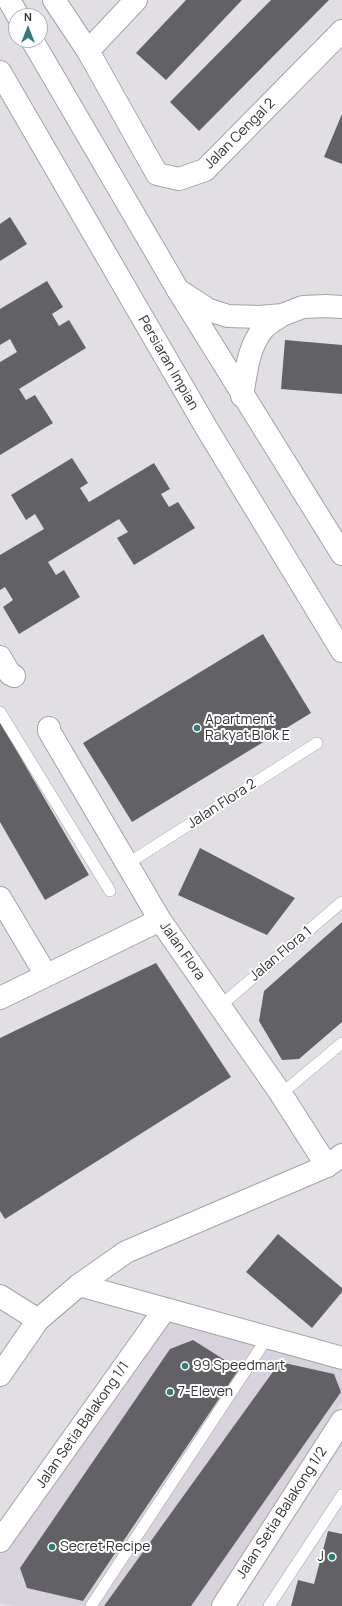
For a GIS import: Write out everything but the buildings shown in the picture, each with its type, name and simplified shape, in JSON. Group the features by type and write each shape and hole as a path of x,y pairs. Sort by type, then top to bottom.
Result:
{"street":[{"name":"Jalan Cengal 2","path":"54,0 88,51 157,174 179,179 204,170 342,31"},
{"path":"88,51 136,0"},
{"path":"37,48 178,290 242,396 342,554"},
{"name":"Persiaran Impian","path":"0,72 207,429 342,651"},
{"path":"178,290 209,310 228,316 260,318 282,315 303,308 326,306 342,307"},
{"path":"242,396 247,368 255,341 264,328 282,315"},
{"path":"0,658 10,674 14,676"},
{"name":"Jalan Flora","path":"49,728 49,731 160,920 281,1094 335,1160"},
{"path":"0,898 46,975"},
{"path":"0,998 160,920"},
{"path":"0,1376 38,1320 79,1285 126,1252 335,1160"},
{"path":"79,1285 342,1358"},
{"path":"0,1296 38,1320"},
{"name":"Jalan Setia Balakong 1/1","path":"0,1541 165,1309"},
{"name":"Jalan Setia Balakong 1/2","path":"222,1606 342,1421"}],"lane":[{"path":"0,712 110,892"},
{"name":"Jalan Flora 2","path":"127,864 317,743"},
{"name":"Jalan Flora 1","path":"220,1006 342,902"},
{"path":"281,1094 342,1043"},
{"path":"91,1606 268,1338"},
{"path":"269,1606 342,1495"}],"shaded area":[{"path":"169,1317 342,1366 342,1401 209,1606 14,1606 0,1603 0,1555"}],"place":[{"name":"Apartment Rakyat Blok E","path":"197,728"},
{"name":"99 Speedmart","path":"185,1366"},
{"name":"7-Eleven","path":"170,1392"},
{"name":"Secret Recipe","path":"52,1547"},
{"name":"J","path":"332,1557"}]}
